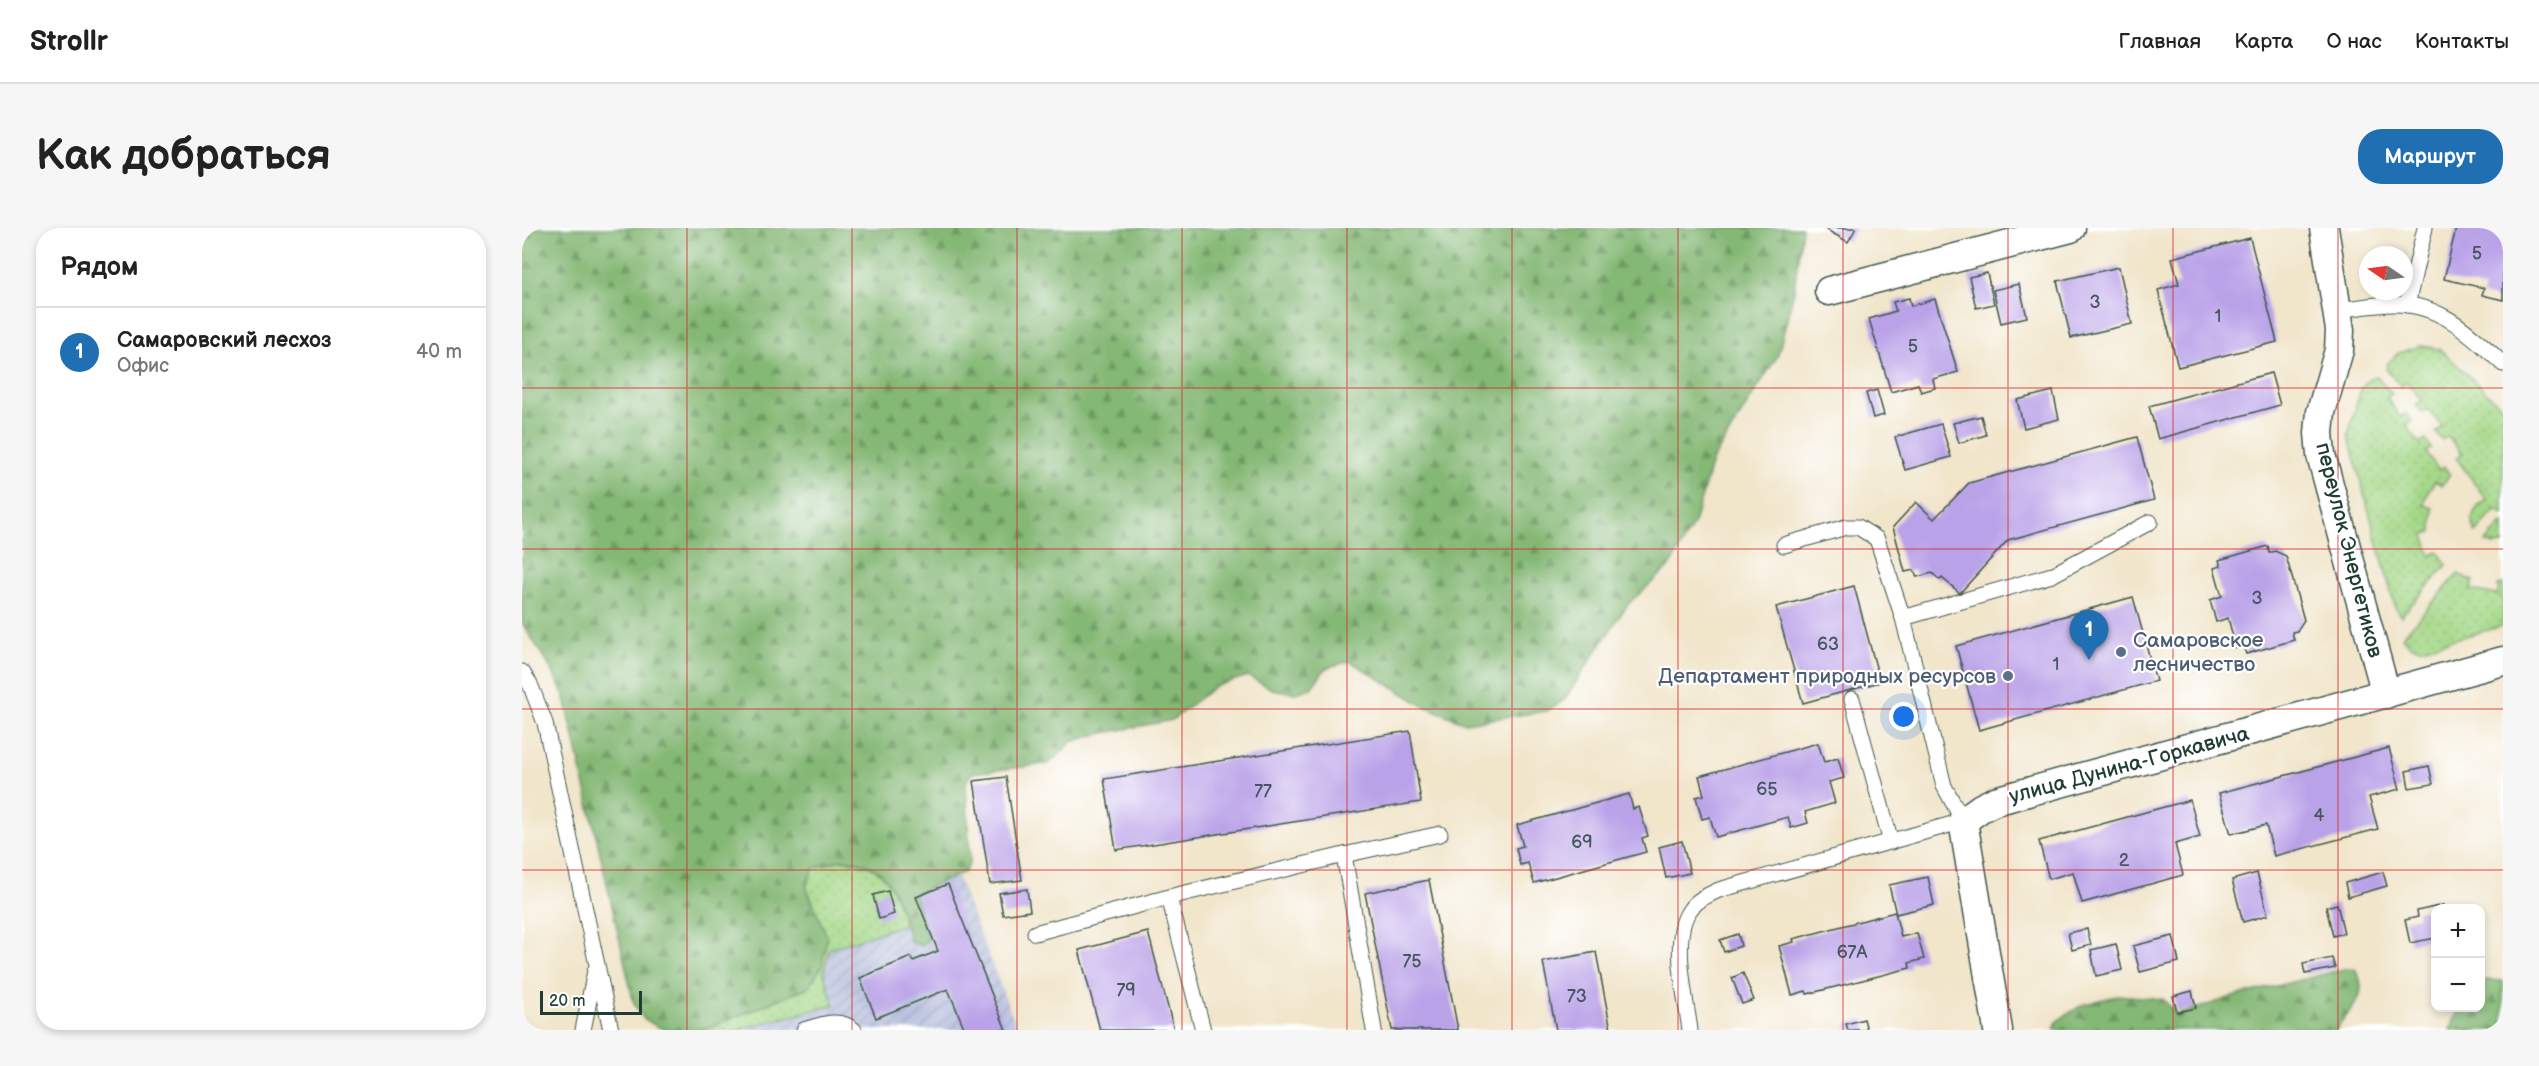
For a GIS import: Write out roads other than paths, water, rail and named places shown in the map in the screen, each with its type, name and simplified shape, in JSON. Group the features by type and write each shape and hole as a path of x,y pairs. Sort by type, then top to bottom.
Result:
{"street":[{"path":"1829,291 2071,228"},
{"name":"переулок Энергетиков","path":"2324,228 2338,310 2339,350 2321,412 2319,433 2321,455 2386,694"},
{"name":"улица Дунина-Горкавича","path":"1963,821 1995,801 2503,661"},
{"path":"1963,821 1998,1030"}],"lane":[{"path":"2407,305 2425,228"},
{"path":"2338,310 2393,304 2407,305 2440,314 2464,327 2503,364"},
{"path":"1903,618 2052,575 2150,522"},
{"path":"1690,1030 1681,931 1689,911 1700,899 1719,890 1963,821 1944,786 1903,618 1877,539 1858,527 1846,527 1784,545"},
{"path":"522,672 530,684 544,723 612,1030"},
{"path":"1852,699 1890,842"},
{"path":"1035,933 1169,897 1440,834"},
{"path":"1344,855 1374,1030"},
{"path":"1169,897 1203,1030"},
{"path":"583,1030 596,965"},
{"path":"804,1030 843,1022 854,1030"}],"place":[{"name":"Самаровское лесничество","path":"2121,652"},
{"name":"Самаровский лесхоз","path":"2089,660"},
{"name":"Департамент природных ресурсов","path":"2008,676"}]}
